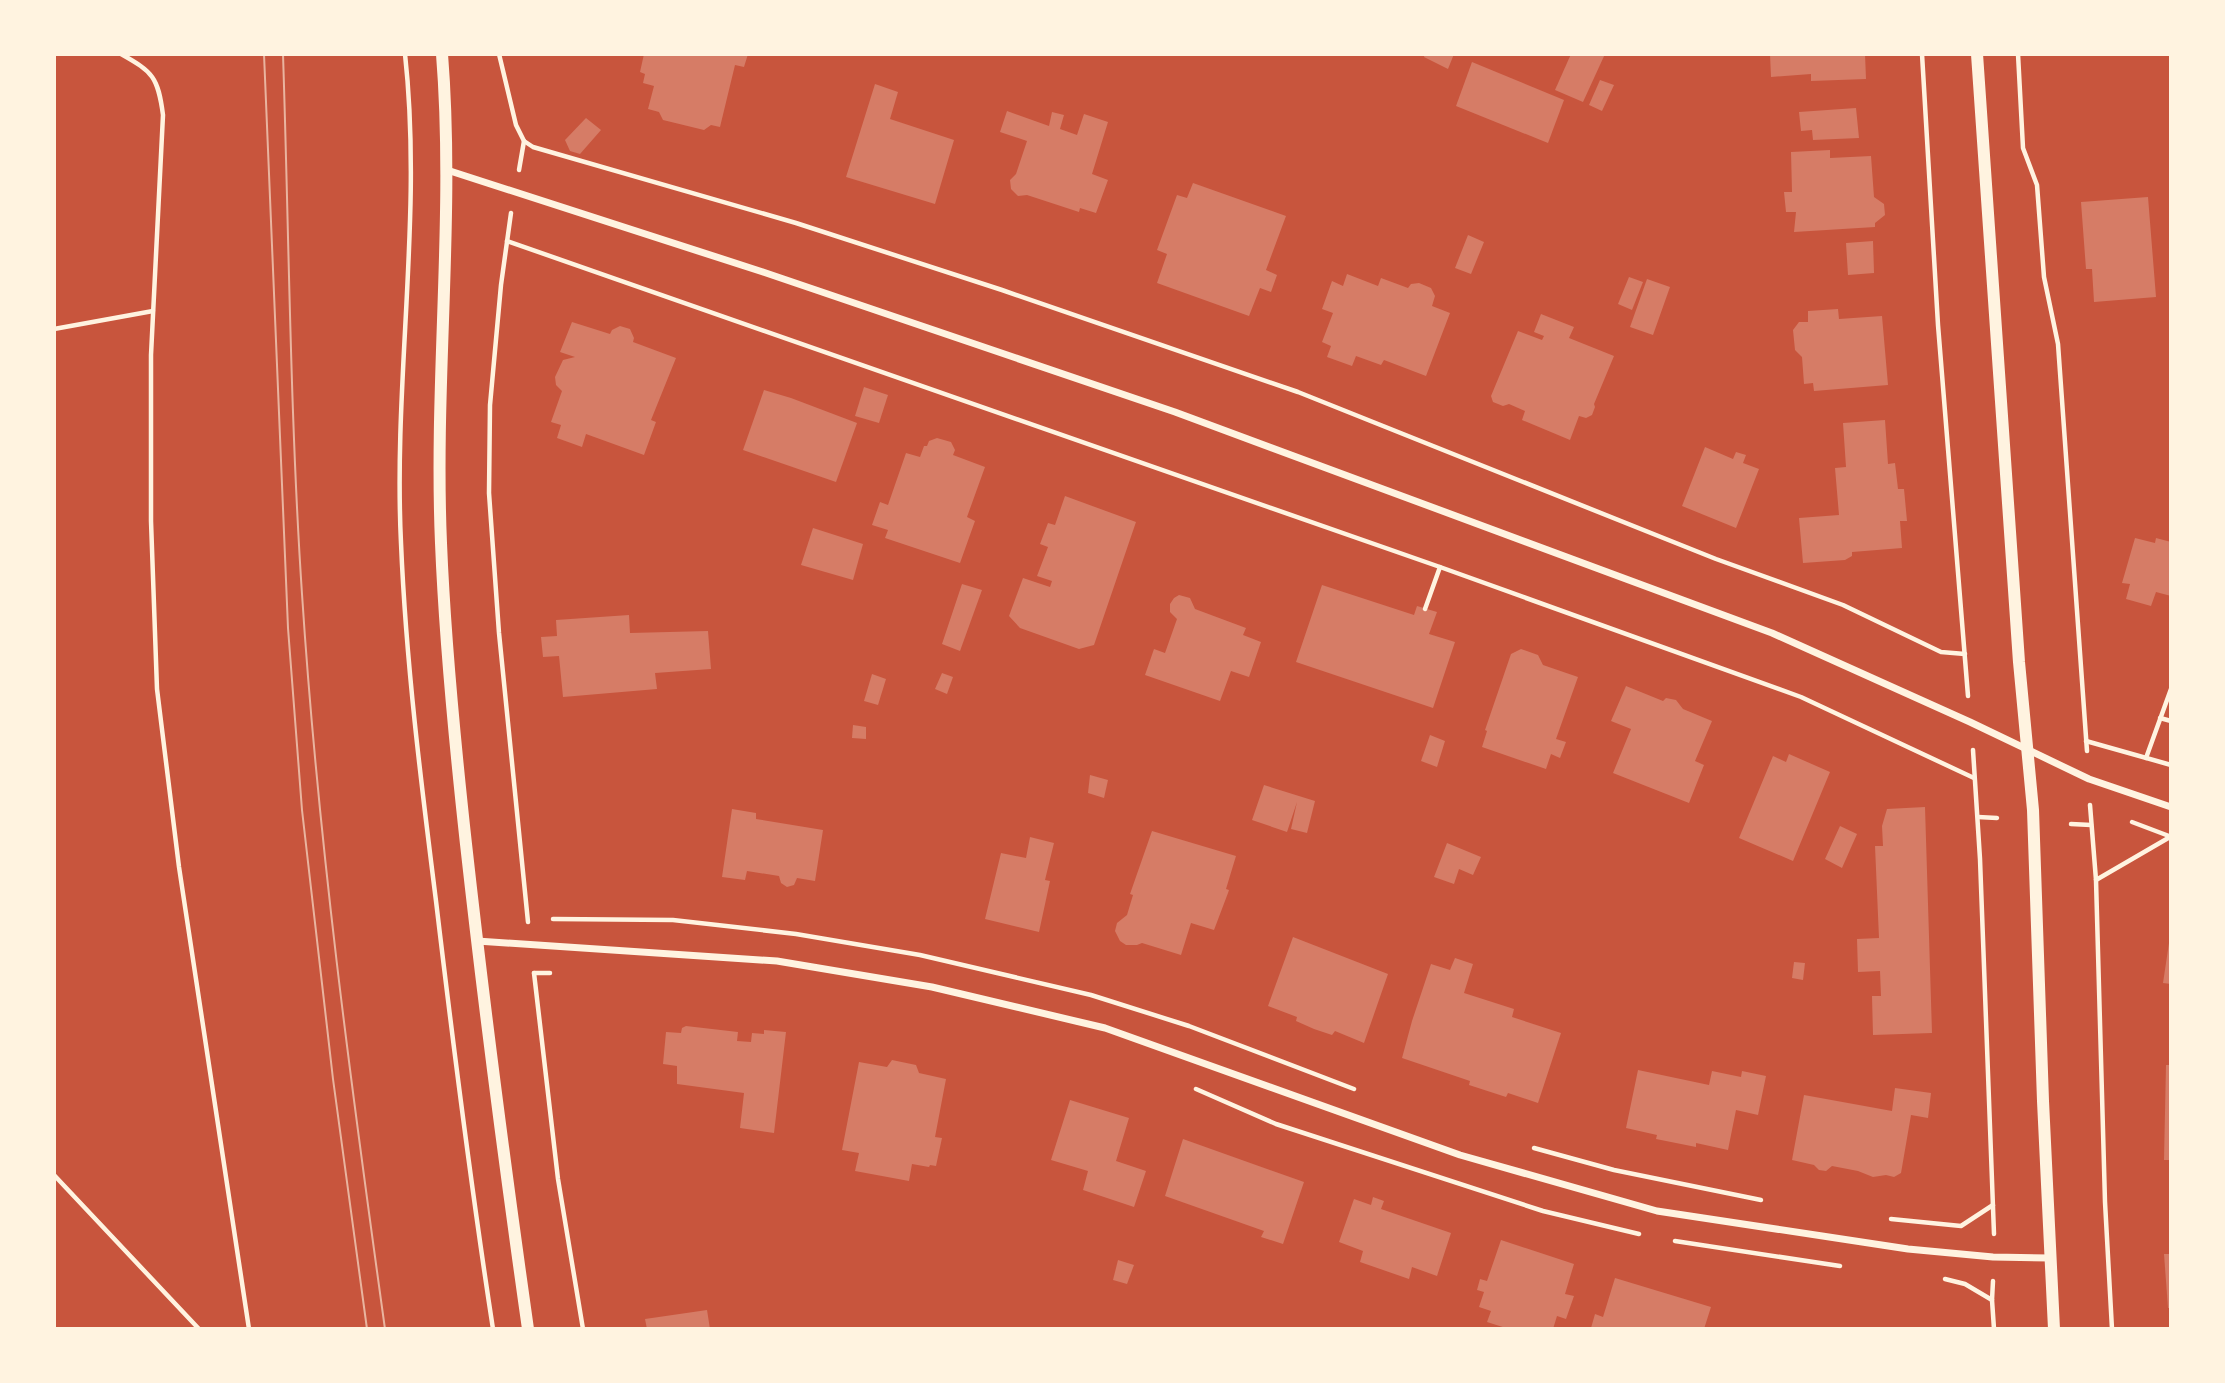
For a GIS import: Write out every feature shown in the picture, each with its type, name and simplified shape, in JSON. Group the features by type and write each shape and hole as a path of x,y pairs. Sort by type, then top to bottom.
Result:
{"street":[{"path":"442,54 447,248 441,347 440,540 456,749 477,941 528,1329"},
{"path":"1977,54 2033,810 2054,1329"},
{"path":"447,170 763,272 1175,412 1772,633 2027,748 2089,779 2171,807"},
{"path":"477,941 777,961 932,987 1105,1028 1460,1155 1657,1211 1909,1249 1993,1257 2050,1258"}],"path":[{"path":"121,54 147,69 160,91 163,115 153,311 151,521 157,689 181,880 249,1329"},
{"path":"499,54 516,125 524,141 533,147 796,223 1015,294 1285,388 1716,559 1843,605 1941,652 1965,654"},
{"path":"1922,54 1938,325 1966,669"},
{"path":"2018,54 2023,148 2036,186 2044,277 2059,344 2087,754"},
{"path":"509,223 490,405 489,493 499,634 534,973 558,1179 583,1329"},
{"path":"507,241 1440,567 1801,697 1974,778"},
{"path":"54,329 153,311"},
{"path":"1425,609 1440,567"},
{"path":"2146,758 2171,689"},
{"path":"2160,718 2171,721"},
{"path":"2086,741 2171,765"},
{"path":"1973,749 1994,1234"},
{"path":"2101,810 2091,808 2091,825 2112,1329"},
{"path":"1978,817 1997,818"},
{"path":"2123,819 2170,837"},
{"path":"2071,824 2091,825"},
{"path":"2095,880 2170,837"},
{"path":"534,973 560,972"},
{"path":"1187,1085 1289,1128 1543,1211 1644,1235"},
{"path":"54,1175 199,1329"},
{"path":"1671,1240 1851,1267"},
{"path":"1993,1275 1994,1329"},
{"path":"1932,1278 1965,1284 1992,1300"}],"building":[{"path":"644,54 748,54 744,67 735,65 720,127 711,125 704,130 663,120 659,112 648,109 654,86 643,83 645,74 640,72"},
{"path":"1425,54 1454,54 1448,69 1424,57"},
{"path":"1571,54 1605,54 1583,102 1555,90"},
{"path":"1770,54 1865,54 1866,79 1811,81 1811,74 1771,77"},
{"path":"1472,62 1564,100 1548,143 1456,106"},
{"path":"1600,80 1614,85 1602,111 1589,105"},
{"path":"875,84 898,92 890,119 954,140 935,204 846,177"},
{"path":"1856,108 1859,138 1813,140 1812,130 1801,131 1799,112"},
{"path":"1007,111 1049,126 1052,112 1064,115 1060,129 1077,135 1084,114 1108,122 1092,174 1108,180 1096,213 1080,208 1079,212 1027,195 1018,196 1011,189 1010,180 1016,174 1027,141 1000,132"},
{"path":"586,118 601,130 580,154 570,151 565,140"},
{"path":"1830,150 1830,158 1871,156 1874,197 1884,204 1885,215 1875,223 1875,227 1794,232 1796,212 1786,212 1784,192 1792,192 1791,152"},
{"path":"1193,183 1286,216 1266,270 1277,275 1271,292 1260,288 1249,316 1157,283 1167,254 1157,250 1177,195 1187,198"},
{"path":"2148,197 2156,297 2094,302 2092,269 2086,269 2081,202"},
{"path":"1468,235 1484,242 1471,274 1455,268"},
{"path":"1873,241 1874,273 1848,275 1846,243"},
{"path":"1347,274 1378,286 1381,278 1408,288 1411,284 1419,283 1431,288 1435,296 1432,306 1450,313 1426,376 1384,360 1381,365 1356,356 1352,366 1327,357 1331,346 1322,342 1333,313 1322,309 1332,281 1343,286"},
{"path":"1629,277 1643,282 1632,310 1618,304"},
{"path":"1647,279 1670,287 1653,335 1630,327"},
{"path":"1838,309 1839,319 1882,316 1888,385 1814,391 1813,383 1804,384 1802,357 1795,350 1793,330 1799,322 1808,322 1808,311"},
{"path":"1541,314 1574,327 1569,338 1614,356 1592,415 1586,418 1579,416 1570,440 1522,420 1525,411 1509,404 1503,406 1493,402 1491,396 1518,331 1542,340 1544,336 1534,332"},
{"path":"572,322 610,334 620,326 630,329 633,342 676,358 651,420 656,422 644,455 586,434 582,447 557,438 561,425 551,422 562,391 556,385 555,377 563,360 575,357 560,352"},
{"path":"864,387 888,395 879,423 855,416"},
{"path":"764,390 857,423 836,482 743,450"},
{"path":"1885,420 1888,464 1895,463 1898,489 1904,489 1907,521 1900,521 1902,548 1852,552 1852,556 1845,560 1803,563 1799,518 1839,515 1835,468 1846,467 1843,423"},
{"path":"937,438 951,442 955,450 953,455 985,467 967,517 975,521 960,563 885,538 888,530 872,525 880,502 888,505 906,453 920,457 924,446"},
{"path":"1705,447 1733,459 1736,452 1746,455 1743,463 1759,469 1736,528 1682,506"},
{"path":"1065,496 1136,522 1094,645 1079,649 1020,628 1009,616 1023,578 1050,587 1052,581 1037,576 1048,547 1040,544 1048,523 1055,525"},
{"path":"813,528 863,544 853,580 801,565"},
{"path":"2135,538 2155,543 2156,538 2171,542 2171,596 2156,592 2151,606 2126,599 2130,584 2122,583"},
{"path":"962,584 982,590 960,651 942,644"},
{"path":"1322,585 1414,615 1417,606 1437,612 1429,634 1455,642 1433,708 1296,662"},
{"path":"1179,595 1190,598 1195,609 1246,628 1243,635 1261,642 1249,677 1231,671 1220,701 1145,675 1154,649 1165,653 1177,619 1170,612 1170,604"},
{"path":"629,615 630,633 708,631 711,669 655,673 657,689 563,697 559,656 543,657 541,637 557,636 556,620"},
{"path":"1521,649 1538,655 1543,665 1578,677 1556,739 1566,742 1560,758 1551,754 1546,769 1482,747 1487,731 1485,730 1511,654"},
{"path":"942,673 953,677 947,694 935,689"},
{"path":"872,674 886,679 878,705 864,701"},
{"path":"1626,686 1663,701 1666,698 1676,700 1683,709 1712,721 1695,761 1704,765 1689,803 1613,773 1631,729 1611,721"},
{"path":"853,725 866,727 866,739 852,738"},
{"path":"1430,735 1445,741 1437,767 1421,761"},
{"path":"1789,754 1830,772 1793,861 1739,838 1773,756 1786,762"},
{"path":"1090,775 1108,780 1104,798 1088,793"},
{"path":"1264,785 1315,801 1307,833 1291,829 1297,802 1287,832 1252,820"},
{"path":"1925,807 1932,1033 1873,1035 1872,996 1881,996 1880,971 1858,972 1857,939 1879,938 1875,846 1883,846 1882,826 1887,809"},
{"path":"732,809 756,813 756,819 823,830 815,881 797,878 794,885 787,887 781,883 779,876 747,871 745,880 722,877"},
{"path":"1840,826 1857,834 1842,868 1825,859"},
{"path":"1152,831 1236,856 1226,889 1229,890 1214,930 1191,923 1181,955 1142,943 1126,945 1120,941 1115,931 1117,923 1127,915 1133,895 1130,894"},
{"path":"1030,837 1054,843 1045,880 1050,881 1039,932 985,919 1001,853 1026,858"},
{"path":"1447,843 1481,857 1473,875 1459,869 1454,884 1434,877"},
{"path":"1293,937 1388,974 1364,1043 1335,1031 1332,1035 1314,1029 1296,1021 1297,1017 1268,1006"},
{"path":"2171,943 2171,984 2163,983"},
{"path":"1455,958 1473,964 1464,993 1514,1009 1512,1017 1561,1033 1538,1103 1508,1093 1506,1097 1469,1085 1470,1081 1402,1058 1431,964 1450,970"},
{"path":"1794,962 1805,963 1803,980 1792,978"},
{"path":"686,1026 738,1032 737,1041 751,1042 752,1033 764,1034 764,1030 786,1032 774,1133 740,1128 744,1093 677,1084 677,1066 663,1064 666,1032 681,1033"},
{"path":"892,1060 916,1065 919,1073 946,1079 935,1137 942,1138 936,1166 912,1164 909,1181 855,1171 859,1153 842,1150 859,1062 887,1067"},
{"path":"2166,1065 2171,1065 2171,1160 2164,1160"},
{"path":"1638,1070 1709,1085 1712,1071 1741,1077 1742,1071 1766,1076 1758,1115 1736,1110 1728,1150 1656,1139 1657,1135 1626,1128"},
{"path":"1895,1088 1931,1093 1928,1118 1911,1115 1901,1173 1894,1177 1873,1177 1832,1166 1826,1171 1819,1170 1814,1165 1792,1160 1804,1095 1892,1111"},
{"path":"1070,1100 1129,1118 1116,1161 1146,1171 1134,1207 1083,1190 1088,1171 1051,1160"},
{"path":"1183,1139 1304,1182 1283,1244 1261,1237 1264,1231 1165,1196"},
{"path":"1373,1197 1384,1201 1381,1209 1451,1233 1437,1276 1412,1267 1409,1279 1360,1262 1363,1251 1339,1242 1354,1199 1371,1205"},
{"path":"1501,1240 1574,1264 1565,1294 1574,1296 1566,1319 1557,1316 1553,1329 1509,1329 1487,1322 1491,1311 1479,1307 1484,1292 1477,1290 1480,1279 1487,1281"},
{"path":"2164,1254 2171,1254 2171,1308 2168,1308"},
{"path":"1118,1260 1134,1265 1127,1284 1113,1280"},
{"path":"1615,1278 1711,1307 1704,1329 1591,1328 1595,1314 1603,1317"},
{"path":"707,1310 710,1329 647,1329 645,1319"}],"tram line":[{"path":"264,54 288,628 302,810 333,1079 367,1329"},
{"path":"283,54 295,459 309,686 337,962 385,1329"}]}
